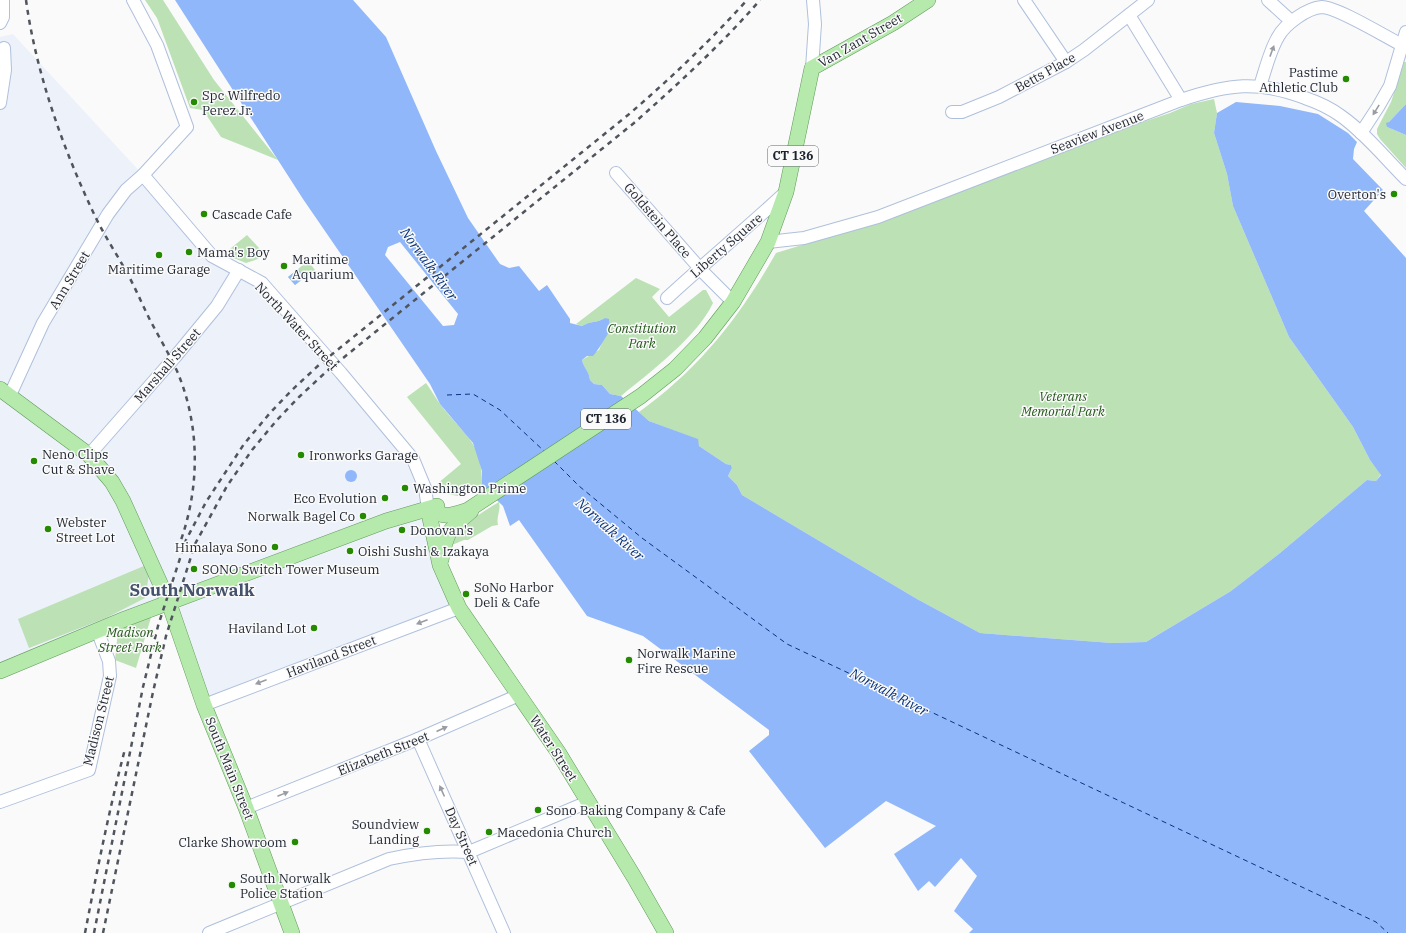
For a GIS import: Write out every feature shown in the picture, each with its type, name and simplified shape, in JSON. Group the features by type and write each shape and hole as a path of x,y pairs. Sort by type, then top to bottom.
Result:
{"main road":[{"name":"Van Zant Street","path":"812,68 893,23 928,0"},
{"name":"CT 136","path":"768,242 786,192 812,68"},
{"name":"Liberty Square","path":"485,499 641,396 675,369 705,338 733,302 768,242"},
{"name":"South Main Street","path":"5,392 89,455 112,482 123,501 169,603 204,704 246,808 292,933"},
{"name":"CT 136","path":"428,508 485,499"},
{"name":"CT 136","path":"440,565 445,539 450,529 485,499"},
{"name":"Water Street","path":"428,508 440,565 458,608 558,752 634,877 666,933"},
{"path":"0,671 125,619 386,521 428,508"}],"street":[{"path":"0,23 3,17 3,0"},
{"path":"133,0 156,45 187,127 143,175"},
{"path":"812,68 815,24 813,0"},
{"path":"1024,0 1066,62"},
{"name":"Betts Place","path":"952,112 962,112 999,97 1066,62 1084,50 1148,0"},
{"path":"1268,0 1292,21"},
{"path":"1260,86 1277,37 1285,26 1307,12 1322,7 1335,9 1402,45"},
{"path":"1129,15 1181,100"},
{"path":"1361,133 1390,86 1406,32"},
{"path":"1,96 5,70 4,48"},
{"name":"Seaview Avenue","path":"768,242 804,238 878,216 1181,100 1207,91 1230,87 1260,86 1288,92 1317,102 1340,115 1361,133 1406,179"},
{"name":"Goldstein Place","path":"616,173 700,268 733,302"},
{"name":"North Water Street","path":"143,175 212,256 262,283 341,373 413,459 425,488 428,508"},
{"name":"Ann Street","path":"5,392 43,323 108,214 126,190 143,175"},
{"name":"Liberty Square","path":"666,298 786,192"},
{"name":"Marshall Street","path":"89,455 179,353 217,306 239,270"},
{"name":"Haviland Street","path":"204,704 458,608"},
{"name":"Madison Street","path":"0,802 89,770 110,676 109,661 97,630"},
{"name":"Elizabeth Street","path":"246,808 418,739 519,695"},
{"name":"Day Street","path":"418,739 504,933"},
{"path":"209,933 389,859 410,854 429,852 469,852 588,802"}],"shaded area":[{"path":"13,34 143,175 212,256 262,283 413,459 459,608 204,705 168,603 0,671 0,37"}],"green space":[{"path":"145,0 163,0 214,80 278,160 221,137 203,110 190,108 157,18"},
{"path":"1404,62 1406,62 1406,104 1389,122 1387,127 1406,135 1406,168 1377,134 1377,129 1391,102"},
{"name":"Veterans Memorial Park","path":"1214,99 1217,113 1214,133 1227,174 1233,206 1289,337 1353,427 1370,460 1381,474 1376,481 1367,480 1280,553 1231,591 1146,642 1112,643 980,633 917,599 742,495 737,485 728,476 732,468 731,465 726,464 699,446 697,439 649,421 639,412 681,378 699,360 733,320 748,299 776,253 902,214 1191,104"},
{"path":"247,235 259,248 261,254 258,259 246,263 225,253"},
{"path":"308,261 315,270 295,285 288,277"},
{"name":"Constitution Park","path":"636,278 660,289 652,297 669,317 703,290 706,290 713,303 706,316 685,341 659,365 621,396 610,394 602,385 594,384 590,380 589,374 582,360 599,350 603,340 610,331 605,318 582,326 576,324"},
{"path":"426,383 440,404 470,440 479,459 482,486 458,496 442,493 437,484 461,464 407,397"},
{"path":"499,502 498,525 492,526 468,540 452,545 466,525 478,515"},
{"path":"151,563 145,598 106,618 29,648 18,619"},
{"name":"Madison Street Park","path":"152,614 136,668 115,660 118,630"}],"water":[{"name":"Norwalk River","path":"175,0 353,0 386,37 436,151 468,218 500,264 509,268 519,266 539,291 547,285 570,319 570,323 582,326 605,318 609,319 610,331 600,347 593,356 587,356 582,360 589,374 590,380 594,384 602,385 610,394 621,396 649,421 698,439 699,446 726,464 731,465 732,468 728,476 737,485 742,495 917,599 980,633 1112,643 1146,642 1231,591 1280,553 1367,480 1376,481 1381,475 1370,460 1353,427 1289,337 1233,206 1227,174 1214,133 1217,113 1236,102 1280,106 1318,114 1348,133 1357,142 1354,149 1353,159 1383,190 1364,211 1406,258 1406,933 969,933 973,929 954,911 977,876 961,858 935,887 929,881 918,891 894,854 936,826 886,801 825,848 749,751 769,735 769,730 643,636 587,616 519,520 510,526 503,506 482,486 482,471 473,443 440,404 430,384 303,199"},
{"path":"1406,104 1406,135 1387,127 1386,123 1389,122"},
{"path":"298,269 305,277 295,285 288,277"},
{"path":"349,470 353,470 357,476 353,482 349,482 345,478 345,474"}],"pier":[{"path":"400,242 458,314 454,325 443,326 385,255 388,247"}],"ferry route":[{"path":"447,395 473,394 500,410 544,451"},
{"path":"554,461 579,486 642,538 787,644 1376,922 1388,933"}],"railway":[{"path":"26,0 36,55 52,110 72,164 95,216 132,283 177,371 185,392 190,412 195,455 192,498 181,540"},
{"path":"94,933 143,687 158,626 186,540 206,502 244,444 270,413 320,364 628,115 659,88 719,30 747,0"},
{"path":"103,933 166,636 195,544 227,486 252,450 277,420 327,371 634,123 715,48 760,0"},
{"path":"85,933 108,818 125,749"}],"place":[{"name":"Pastime Athletic Club","path":"1346,79"},
{"name":"Spc Wilfredo Perez Jr.","path":"194,102"},
{"name":"Overton's","path":"1394,194"},
{"name":"Cascade Cafe","path":"204,214"},
{"name":"Mama's Boy","path":"189,252"},
{"name":"Maritime Garage","path":"159,255"},
{"name":"Maritime Aquarium","path":"284,266"},
{"name":"Ironworks Garage","path":"301,455"},
{"name":"Neno Clips Cut & Shave","path":"34,461"},
{"name":"Washington Prime","path":"405,488"},
{"name":"Eco Evolution","path":"385,498"},
{"name":"Norwalk Bagel Co","path":"363,516"},
{"name":"Webster Street Lot","path":"48,529"},
{"name":"Donovan's","path":"402,530"},
{"name":"Himalaya Sono","path":"275,547"},
{"name":"Oishi Sushi & Izakaya","path":"350,551"},
{"name":"SONO Switch Tower Museum","path":"194,569"},
{"name":"SoNo Harbor Deli & Cafe","path":"466,594"},
{"name":"Haviland Lot","path":"314,628"},
{"name":"Norwalk Marine Fire Rescue","path":"629,660"},
{"name":"Sono Baking Company & Cafe","path":"538,810"},
{"name":"Soundview Landing","path":"427,831"},
{"name":"Macedonia Church","path":"489,832"},
{"name":"Clarke Showroom","path":"295,842"},
{"name":"South Norwalk Police Station","path":"232,885"}],"district":[{"name":"South Norwalk","path":"192,590"}]}
